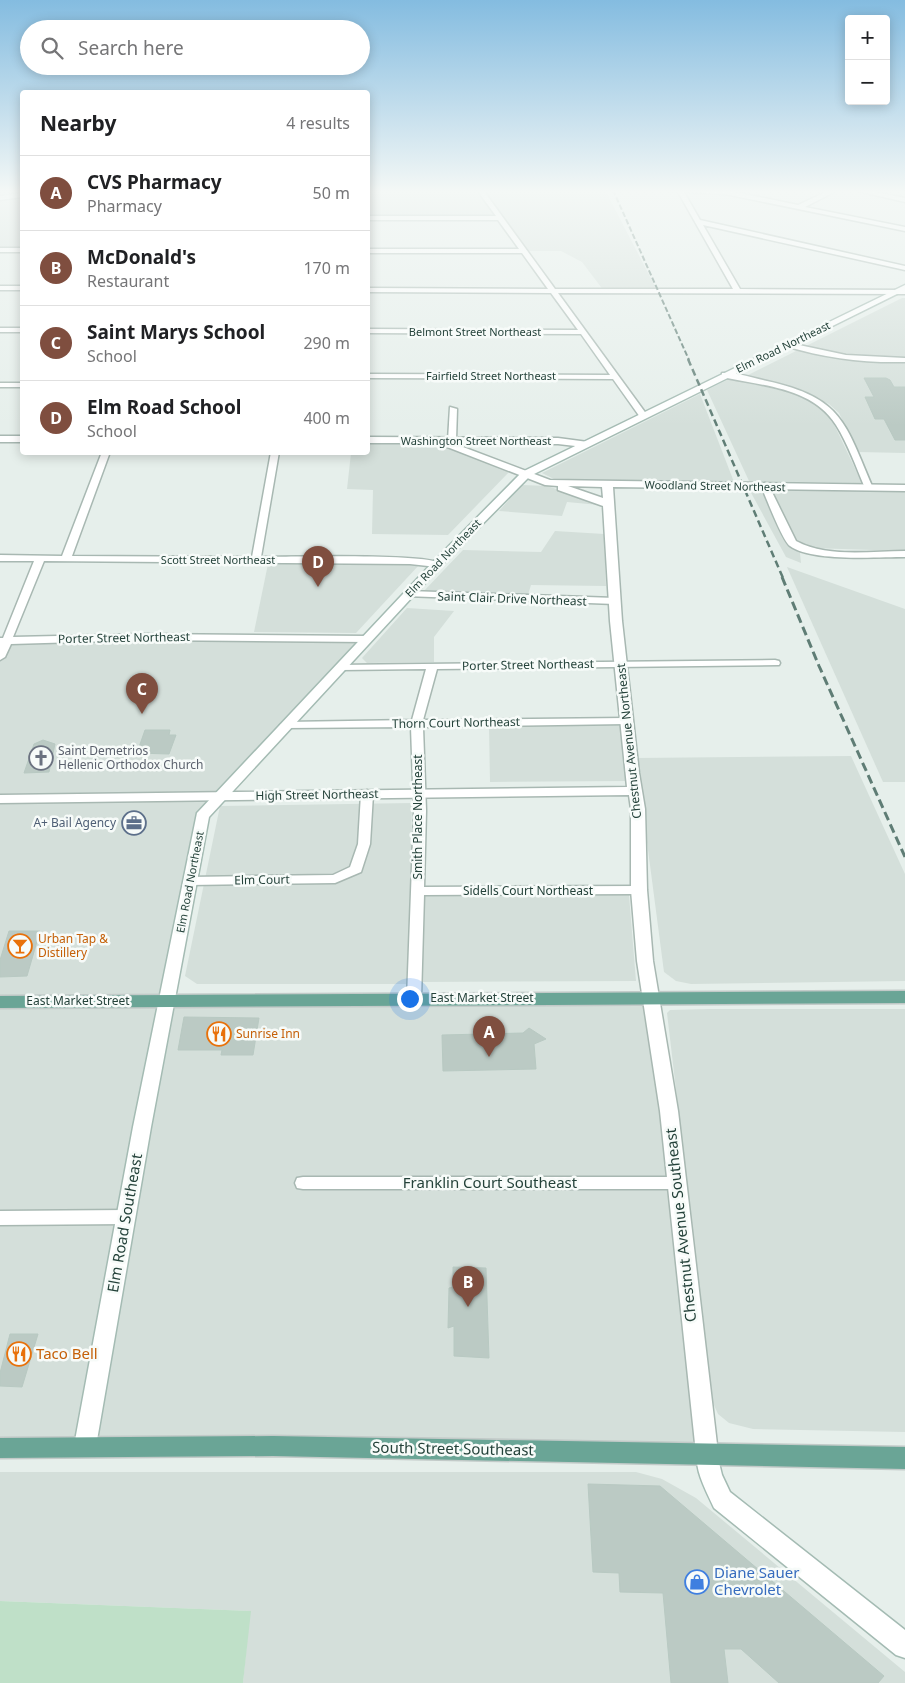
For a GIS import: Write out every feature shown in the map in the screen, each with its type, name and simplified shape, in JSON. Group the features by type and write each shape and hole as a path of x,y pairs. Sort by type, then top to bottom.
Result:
{"main road":[{"name":"East Market Street","path":"0,1002 905,997"},
{"name":"South Street Southeast","path":"0,1448 273,1446 905,1458"}],"street":[{"path":"537,269 643,415"},
{"path":"725,269 738,292"},
{"path":"0,288 20,288"},
{"name":"Elm Road Northeast","path":"168,1000 202,816 437,564 526,474 905,288"},
{"path":"370,290 905,292"},
{"path":"851,293 865,296 871,304"},
{"path":"0,330 20,330"},
{"name":"Belmont Street Northeast","path":"370,331 583,332"},
{"path":"788,344 836,358 869,361 905,360"},
{"path":"725,375 800,394 822,404 839,423 868,488"},
{"name":"Fairfield Street Northeast","path":"370,376 615,377"},
{"path":"0,385 20,385"},
{"path":"452,440 453,409"},
{"path":"0,439 20,439"},
{"name":"Washington Street Northeast","path":"370,440 558,441 584,444"},
{"name":"Woodland Street Northeast","path":"437,440 549,483 905,488"},
{"path":"66,558 105,455"},
{"path":"256,560 274,455"},
{"path":"549,483 608,504"},
{"name":"Chestnut Avenue Northeast","path":"607,484 614,601 626,721 638,810 639,890 645,961 651,997"},
{"path":"765,486 792,543 811,552 905,554"},
{"name":"Scott Street Northeast","path":"0,558 410,561 437,564"},
{"path":"0,657 3,641 40,558"},
{"name":"Saint Clair Drive Northeast","path":"409,594 614,601"},
{"name":"Porter Street Northeast","path":"3,641 146,637 367,638"},
{"name":"Porter Street Northeast","path":"341,667 775,663"},
{"name":"Smith Place Northeast","path":"414,999 420,812 417,724 432,667"},
{"name":"Thorn Court Northeast","path":"286,725 626,721"},
{"name":"High Street Northeast","path":"0,799 635,791"},
{"name":"Elm Court","path":"190,881 335,879 356,869 364,844 367,794"},
{"name":"Sidells Court Northeast","path":"418,892 639,890"},
{"name":"Chestnut Avenue Southeast","path":"651,997 669,1111 710,1475 722,1500 905,1646"},
{"name":"Elm Road Southeast","path":"85,1446 142,1127 168,1000"},
{"name":"Franklin Court Southeast","path":"303,1183 676,1183"},
{"path":"0,1218 127,1217"}],"shaded area":[{"path":"587,269 646,269 658,292 604,291"},
{"path":"905,298 905,453 858,452 839,413 829,404 804,393 744,377"},
{"path":"729,379 798,394 820,406 832,420 862,483 749,481 707,390"},
{"path":"700,394 734,482 565,480 554,479 542,473"},
{"path":"370,442 434,442 509,472 448,535 372,534 373,490 347,489 351,455 370,455"},
{"path":"522,485 548,486 599,505 567,502 562,516 499,511"},
{"path":"749,489 905,490 905,551 810,548 800,553 801,563 786,557"},
{"path":"555,531 604,534 606,586 531,585 527,598 422,593 463,550 541,552"},
{"path":"268,564 419,565 356,633 254,632"},
{"path":"787,567 905,609 905,782 883,782"},
{"path":"407,608 454,611 434,637 434,662 367,663 362,658"},
{"path":"146,637 367,639 210,805 168,1000 651,997 707,1453 0,1448 0,641"},
{"path":"621,724 628,781 490,782 489,726"},
{"path":"851,756 905,874 905,981 691,984 676,981 664,972 636,758"},
{"path":"412,803 408,984 197,984 185,976 220,806"},
{"path":"424,895 629,895 636,981 420,982"},
{"path":"905,1009 905,1432 753,1429 729,1423 718,1414 713,1403 667,1013 670,1010"},
{"path":"0,1472 636,1472 662,1479 696,1498 905,1672 905,1683 243,1683 250,1611 0,1601"}],"green space":[{"path":"0,1601 251,1611 243,1683 0,1683"}],"building":[{"path":"864,378 886,378 890,380 894,387 905,387 905,440 895,440 884,419 875,419 865,397 874,397"},
{"path":"145,730 170,730 169,735 176,735 169,754 137,753"},
{"name":"Saint Demetrios Hellenic Orthodox Church","path":"43,740 55,744 49,772 24,773 34,744"},
{"name":"Urban Tap & Distillery","path":"9,931 40,931 27,976 0,977 0,960"},
{"name":"Sunrise Inn","path":"184,1017 259,1018 253,1055 221,1055 222,1050 178,1050"},
{"path":"529,1028 546,1039 534,1044 536,1069 443,1071 442,1035 523,1033"},
{"path":"453,1267 486,1268 489,1358 454,1356 454,1326 448,1328 449,1288 453,1287"},
{"name":"Taco Bell","path":"10,1334 38,1334 22,1387 0,1386 0,1373"},
{"name":"Diane Sauer Chevrolet","path":"588,1484 660,1486 884,1676 878,1683 779,1683 741,1649 724,1649 728,1683 671,1683 663,1593 620,1592 619,1573 593,1572"}],"railway":[{"path":"648,269 689,360"},
{"path":"688,359 783,578"},
{"path":"782,577 819,666 905,857"}],"place":[{"name":"Elm Road School","path":"318,587"},
{"name":"Saint Marys School","path":"142,714"},
{"name":"Saint Demetrios Hellenic Orthodox Church","path":"41,758"},
{"name":"A+ Bail Agency","path":"134,823"},
{"name":"Urban Tap & Distillery","path":"20,946"},
{"name":"Sunrise Inn","path":"219,1034"},
{"name":"CVS Pharmacy","path":"489,1057"},
{"name":"McDonald's","path":"468,1307"},
{"name":"Taco Bell","path":"19,1354"},
{"name":"Diane Sauer Chevrolet","path":"697,1582"}]}
